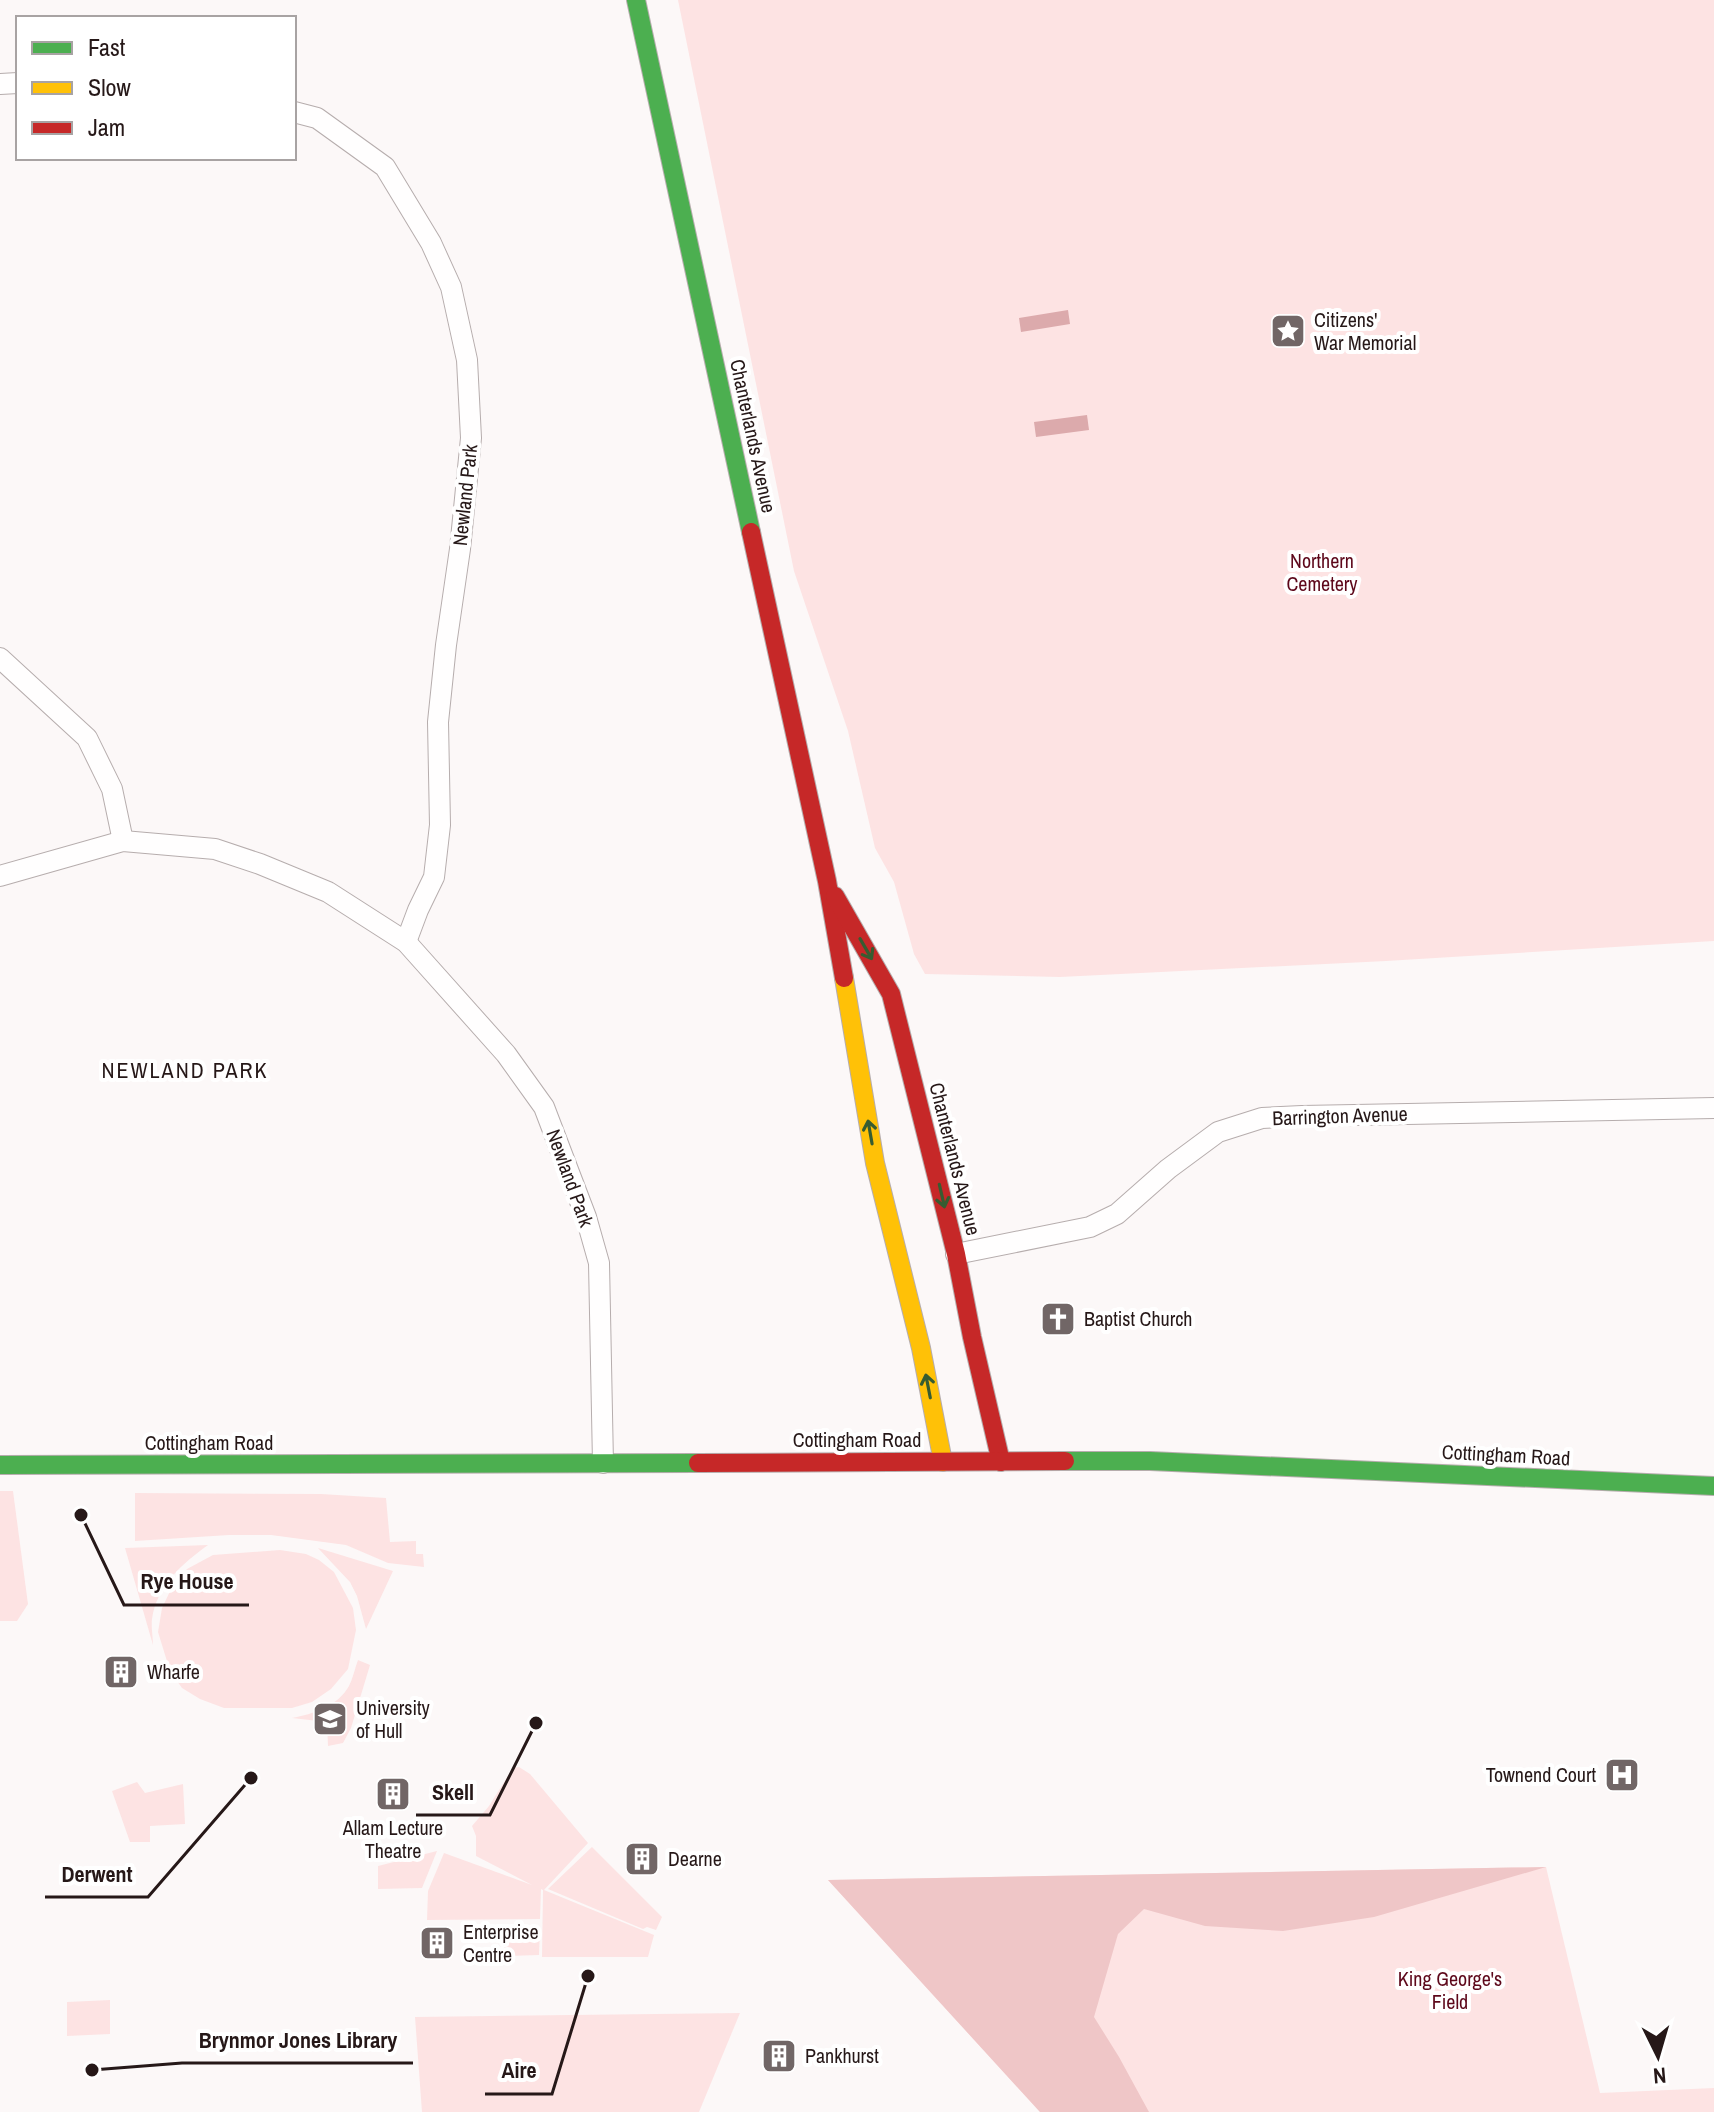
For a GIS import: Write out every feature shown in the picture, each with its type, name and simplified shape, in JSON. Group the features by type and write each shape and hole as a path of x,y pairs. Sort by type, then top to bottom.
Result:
{"street":[{"name":"Chanterlands Avenue","path":"636,0 827,881 875,1163 921,1348 943,1462"},
{"name":"Newland Park","path":"296,113 317,118 385,167 431,243 451,287 467,360 471,438 438,722 440,825 436,864 434,877 406,942"},
{"path":"0,658 87,738 112,789 123,841"},
{"name":"Newland Park","path":"0,876 123,841 215,849 328,892 406,942 506,1054 544,1107 586,1217 599,1263 603,1463"},
{"name":"Chanterlands Avenue","path":"827,881 891,994 956,1254 1001,1462"},
{"name":"Barrington Avenue","path":"956,1254 1090,1227 1117,1214 1168,1169 1218,1132 1262,1118 1714,1108"},
{"name":"Cottingham Road","path":"0,1465 1150,1461 1714,1486"}],"green space":[{"name":"Northern Cemetery","path":"678,0 1714,0 1714,941 1060,977 925,974 914,954 894,882 875,848 848,731 794,571"},
{"path":"0,1491 13,1491 28,1604 17,1621 0,1621"},
{"path":"135,1493 321,1494 386,1498 390,1542 416,1541 416,1554 423,1554 424,1567 388,1563 346,1545 271,1535 135,1541"},
{"path":"208,1545 172,1576 159,1596 152,1619 153,1645 125,1548"},
{"path":"318,1548 393,1571 366,1629 350,1582"},
{"path":"280,1550 306,1554 334,1572 353,1608 356,1630 348,1669 331,1689 312,1702 292,1708 224,1708 182,1688 170,1671 158,1632 162,1608 173,1585 187,1569 213,1555"},
{"path":"358,1660 370,1665 351,1728 343,1743 328,1746 327,1722 292,1718 316,1711 338,1699 349,1686"},
{"path":"519,1767 530,1774 588,1843 544,1890 654,1935 648,1957 542,1957 541,1889 540,1919 427,1920 428,1891 444,1853 532,1885 476,1856 476,1836 472,1826 513,1768"},
{"path":"137,1782 145,1793 183,1784 185,1824 150,1826 150,1842 130,1842 112,1791"},
{"path":"592,1847 662,1917 656,1930 643,1929 548,1889"},
{"path":"437,1851 422,1888 378,1889 378,1866"},
{"name":"King George's Field","path":"1546,1867 1600,2093 1714,2088 1714,2112 1040,2112 828,1880"},
{"path":"504,1930 540,1930 539,1955 504,1956"},
{"path":"110,2000 110,2034 67,2036 67,2002"},
{"path":"740,2013 699,2112 422,2112 415,2017"}],"shaded area":[{"path":"1068,310 1070,324 1021,332 1019,318"},
{"path":"1087,415 1089,430 1036,437 1034,422"},
{"path":"1546,1867 1374,1917 1283,1931 1205,1926 1144,1909 1118,1934 1094,2017 1149,2112 1040,2112 828,1880"}],"traffic: fast":[{"path":"636,0 751,532"},
{"path":"1065,1461 1150,1461 1714,1486"},
{"path":"0,1465 698,1463"}],"traffic: slow":[{"path":"844,978 875,1163 921,1348 943,1462"}],"traffic: jam":[{"path":"751,532 827,881 844,978"},
{"path":"835,896 891,994 956,1254 1001,1462"},
{"path":"698,1463 1065,1461"}],"place":[{"name":"Citizens' War Memorial","path":"1288,331"},
{"name":"Baptist Church","path":"1058,1319"},
{"name":"Rye House","path":"81,1515"},
{"name":"Wharfe","path":"121,1672"},
{"name":"University of Hull","path":"330,1719"},
{"name":"Skell","path":"536,1723"},
{"name":"Townend Court","path":"1622,1775"},
{"name":"Derwent","path":"251,1778"},
{"name":"Allam Lecture Theatre","path":"393,1794"},
{"name":"Dearne","path":"642,1859"},
{"name":"Enterprise Centre","path":"437,1943"},
{"name":"Aire","path":"588,1976"},
{"name":"Pankhurst","path":"779,2056"},
{"name":"Brynmor Jones Library","path":"92,2070"}],"district":[{"name":"NEWLAND PARK","path":"185,1070"}]}
